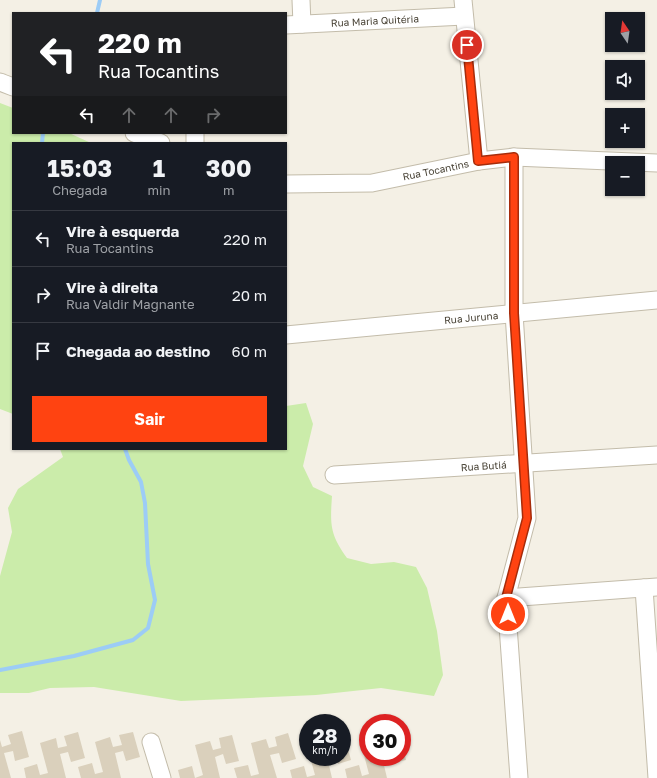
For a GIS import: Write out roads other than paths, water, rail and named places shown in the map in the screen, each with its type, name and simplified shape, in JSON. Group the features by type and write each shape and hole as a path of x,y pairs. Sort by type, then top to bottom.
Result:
{"street":[{"path":"294,25 300,0"},
{"path":"464,8 478,161"},
{"name":"Rua Maria Quitéria","path":"294,25 464,8"},
{"path":"0,82 12,87"},
{"path":"137,134 158,142"},
{"path":"514,157 514,313 525,464 527,518 506,598 519,778"},
{"name":"Rua Tocantins","path":"287,184 372,183 478,161 514,157 657,163"},
{"name":"Rua Juruna","path":"287,335 657,300"},
{"name":"Rua Butiá","path":"334,475 657,455"},
{"path":"506,598 650,587 657,778"},
{"path":"151,742 162,778"}],"waterway":[{"path":"97,12 100,0"},
{"path":"42,142 43,134"},
{"path":"0,670 74,656 133,640 148,628 155,600 148,564 145,503 141,482 125,450"}]}
